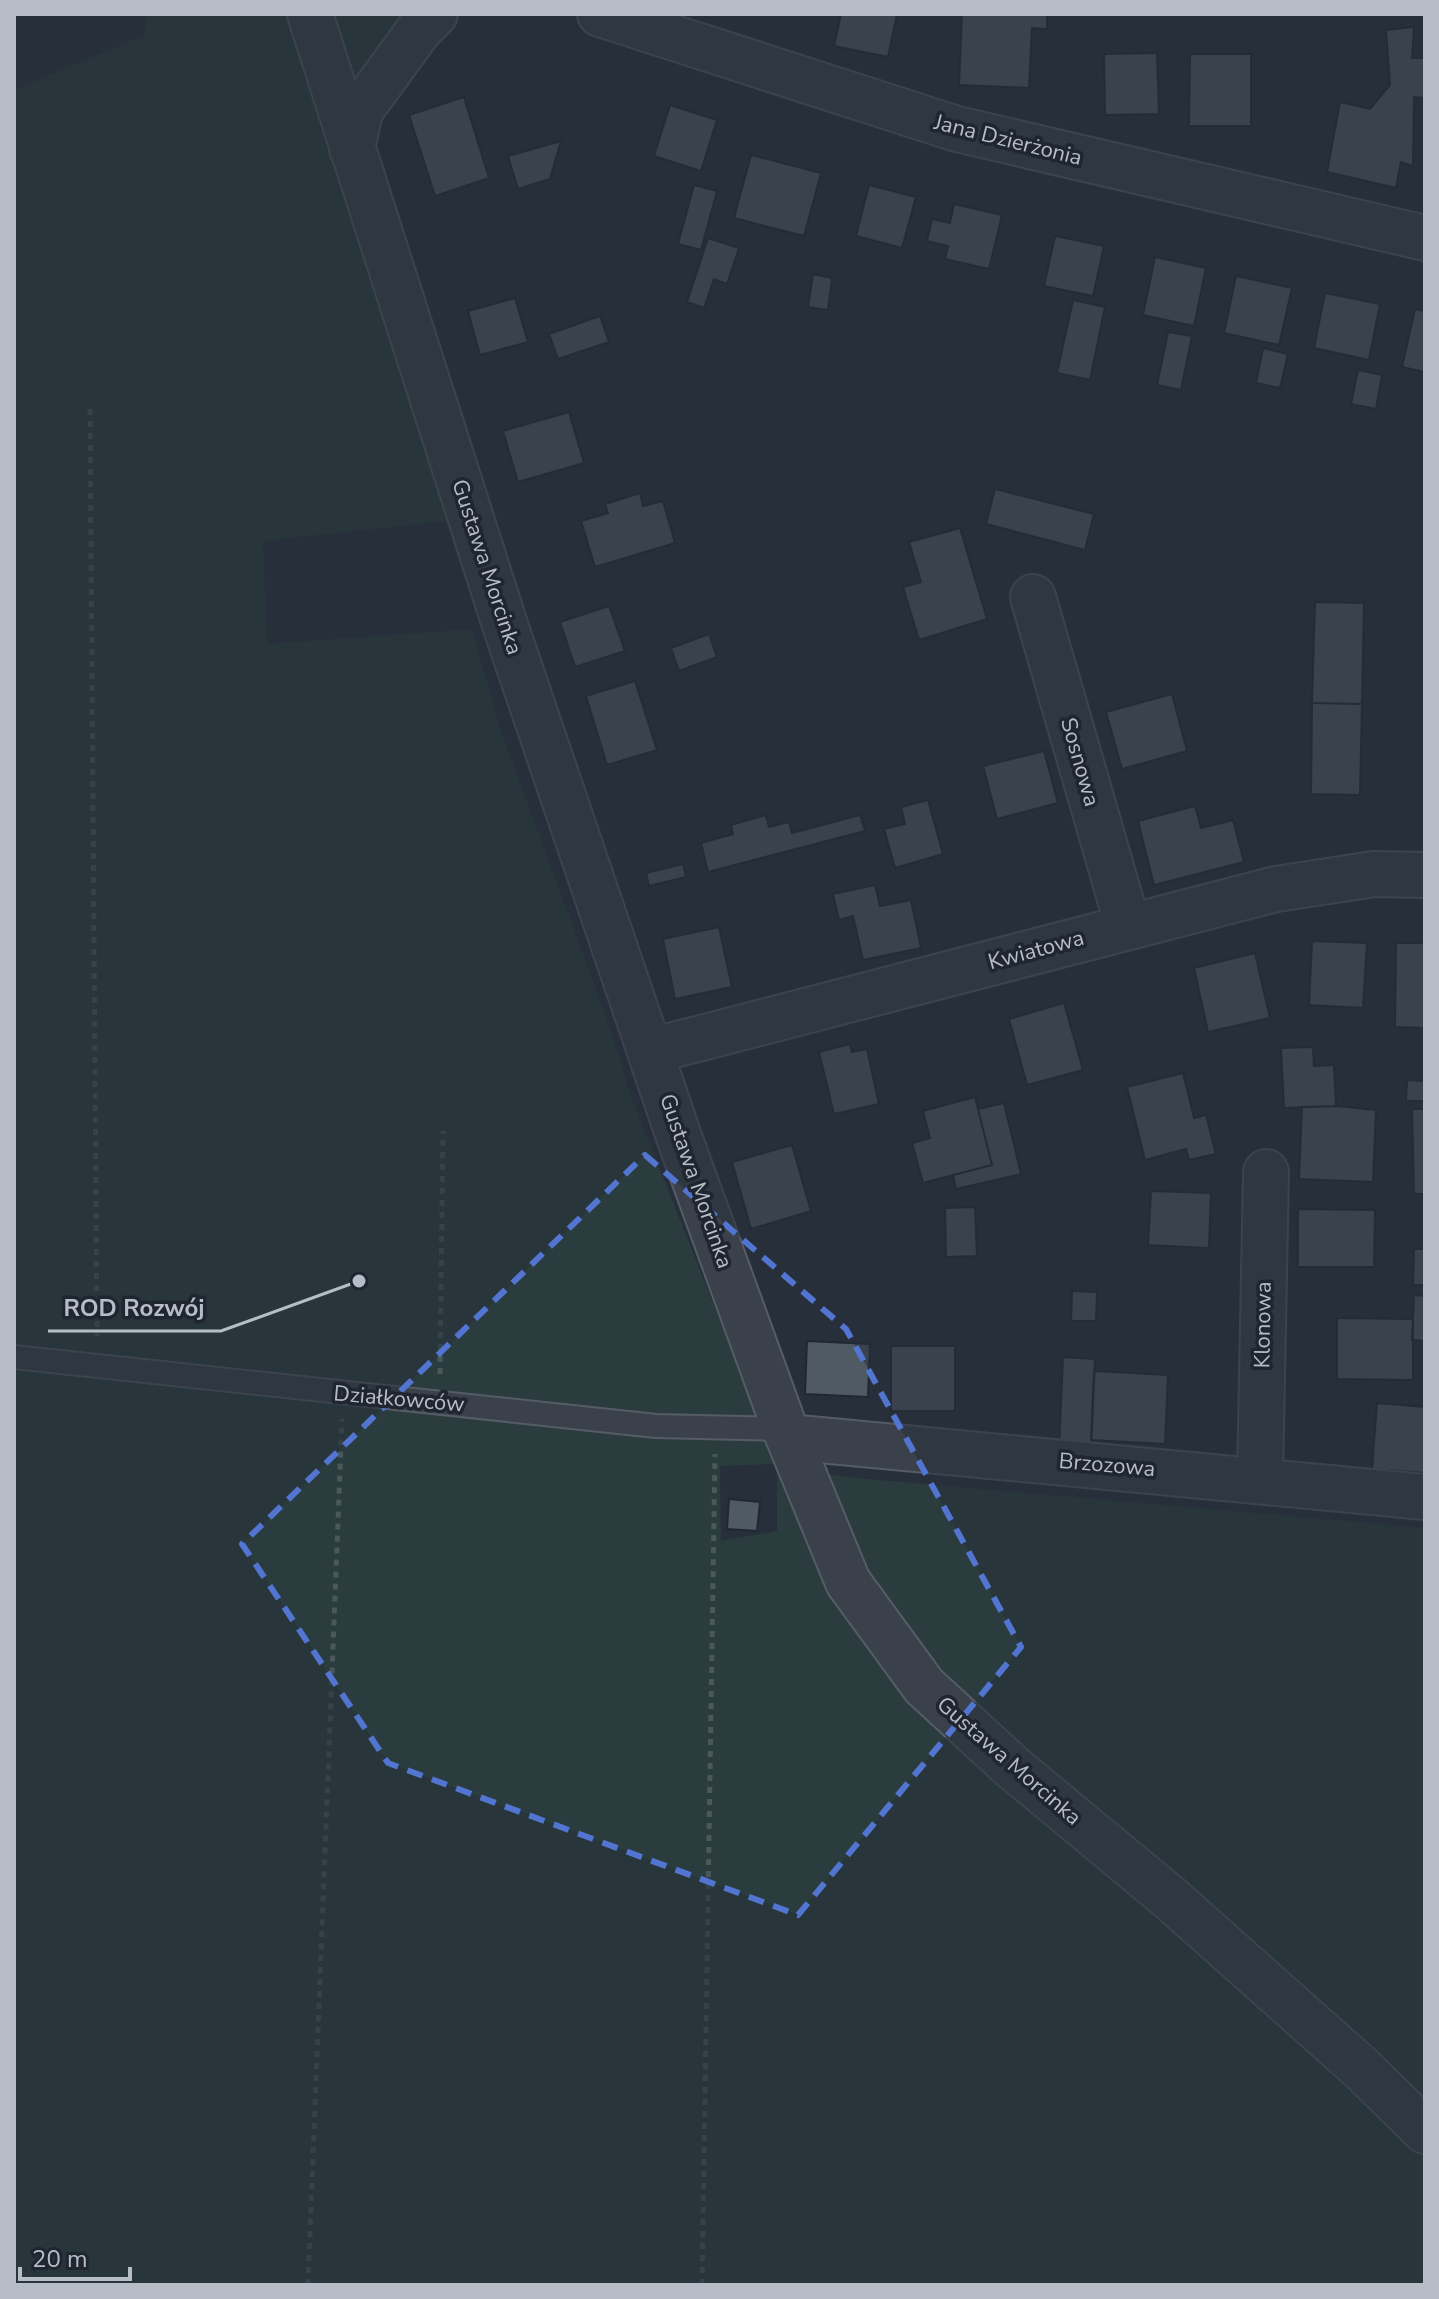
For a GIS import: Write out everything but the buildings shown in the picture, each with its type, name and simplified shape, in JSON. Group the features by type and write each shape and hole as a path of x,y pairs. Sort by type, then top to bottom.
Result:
{"street":[{"name":"Gustawa Morcinka","path":"310,14 505,625 679,1137 786,1433 848,1582 924,1686 1350,2058 1425,2131"},
{"path":"352,149 360,111 401,53 435,14"},
{"name":"Jana Dzierżonia","path":"600,14 722,56 957,129 1425,238"},
{"name":"Sosnowa","path":"1033,597 1128,926"},
{"name":"Kwiatowa","path":"651,1051 1276,889 1374,874 1425,875"},
{"name":"Klonowa","path":"1260,1479 1266,1172"},
{"name":"Brzozowa","path":"786,1433 1425,1497"}],"lane":[{"name":"Działkowców","path":"14,1357 343,1395 439,1401 656,1426 716,1425 786,1433"}],"path":[{"path":"90,409 97,1366"},
{"path":"439,1401 443,1131"},
{"path":"308,2285 343,1395"},
{"path":"702,2285 716,1425"}],"highlighted area":[{"path":"645,1155 846,1329 1021,1647 798,1915 388,1763 242,1544"}],"shaded area":[{"path":"146,14 298,14 397,328 447,521 263,541 267,644 472,629 500,728 612,1033 632,1099 777,1464 846,1477 1425,1528 1425,2285 14,2285 14,90 145,35","holes":["777,1464 777,1531 721,1541 720,1466"]},
{"path":"320,14 421,14 358,97"}],"place":[{"name":"ROD Rozwój","path":"359,1281"}]}
